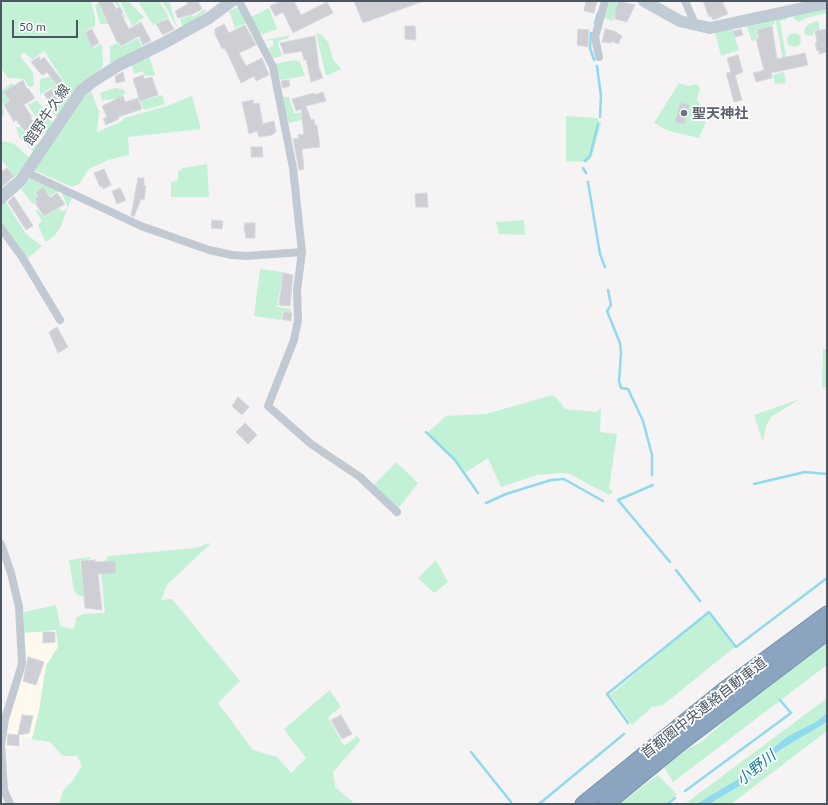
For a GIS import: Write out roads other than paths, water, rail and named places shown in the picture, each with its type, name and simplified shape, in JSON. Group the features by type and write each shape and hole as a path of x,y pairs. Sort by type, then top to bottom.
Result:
{"highway":[{"name":"首都圏中央連絡自動車道","path":"583,804 724,690 827,614"},
{"name":"首都圏中央連絡自動車道","path":"606,804 684,741 827,632"}],"main road":[{"name":"館野牛久線","path":"1,198 16,186 81,91 92,82 119,65 164,43 209,18 232,1"},
{"path":"644,1 680,21 696,26 711,28 827,3"}],"street":[{"path":"239,1 273,67 293,168 302,252 297,290 298,320 294,340 268,406 311,444 360,477 397,512"},
{"path":"598,57 595,37 605,1"},
{"path":"685,1 696,26"},
{"path":"26,172 141,226 209,250 232,255 246,256 302,252"},
{"path":"1,228 22,256 60,320"},
{"path":"1,544 11,572 19,607 22,664 5,719 1,744 4,790 10,804"}],"water":[{"name":"小野川","path":"827,713 827,722 780,750 762,764 750,780 709,804 696,804 740,778 762,757 788,736 816,722"}],"waterway":[{"path":"595,23 598,13"},
{"path":"591,33 590,48 594,60"},
{"path":"597,66 601,96 600,117"},
{"path":"585,161 590,156 598,124"},
{"path":"583,168 586,173"},
{"path":"588,182 600,254 605,267"},
{"path":"608,290 611,305 607,311 620,343 621,353 619,381 621,388 628,389 643,421 652,455 652,475"},
{"path":"426,432 455,460 478,493"},
{"path":"754,484 805,472 827,474"},
{"path":"486,503 506,494 551,480 564,479 603,501"},
{"path":"653,485 618,500 670,562"},
{"path":"676,570 700,601"},
{"path":"628,723 607,694 709,612 736,647 827,578"},
{"path":"685,791 791,713 780,700"},
{"path":"539,804 624,734"},
{"path":"471,752 511,802"},
{"path":"667,804 675,798"}],"place":[{"name":"聖天神社","path":"684,113"}]}
